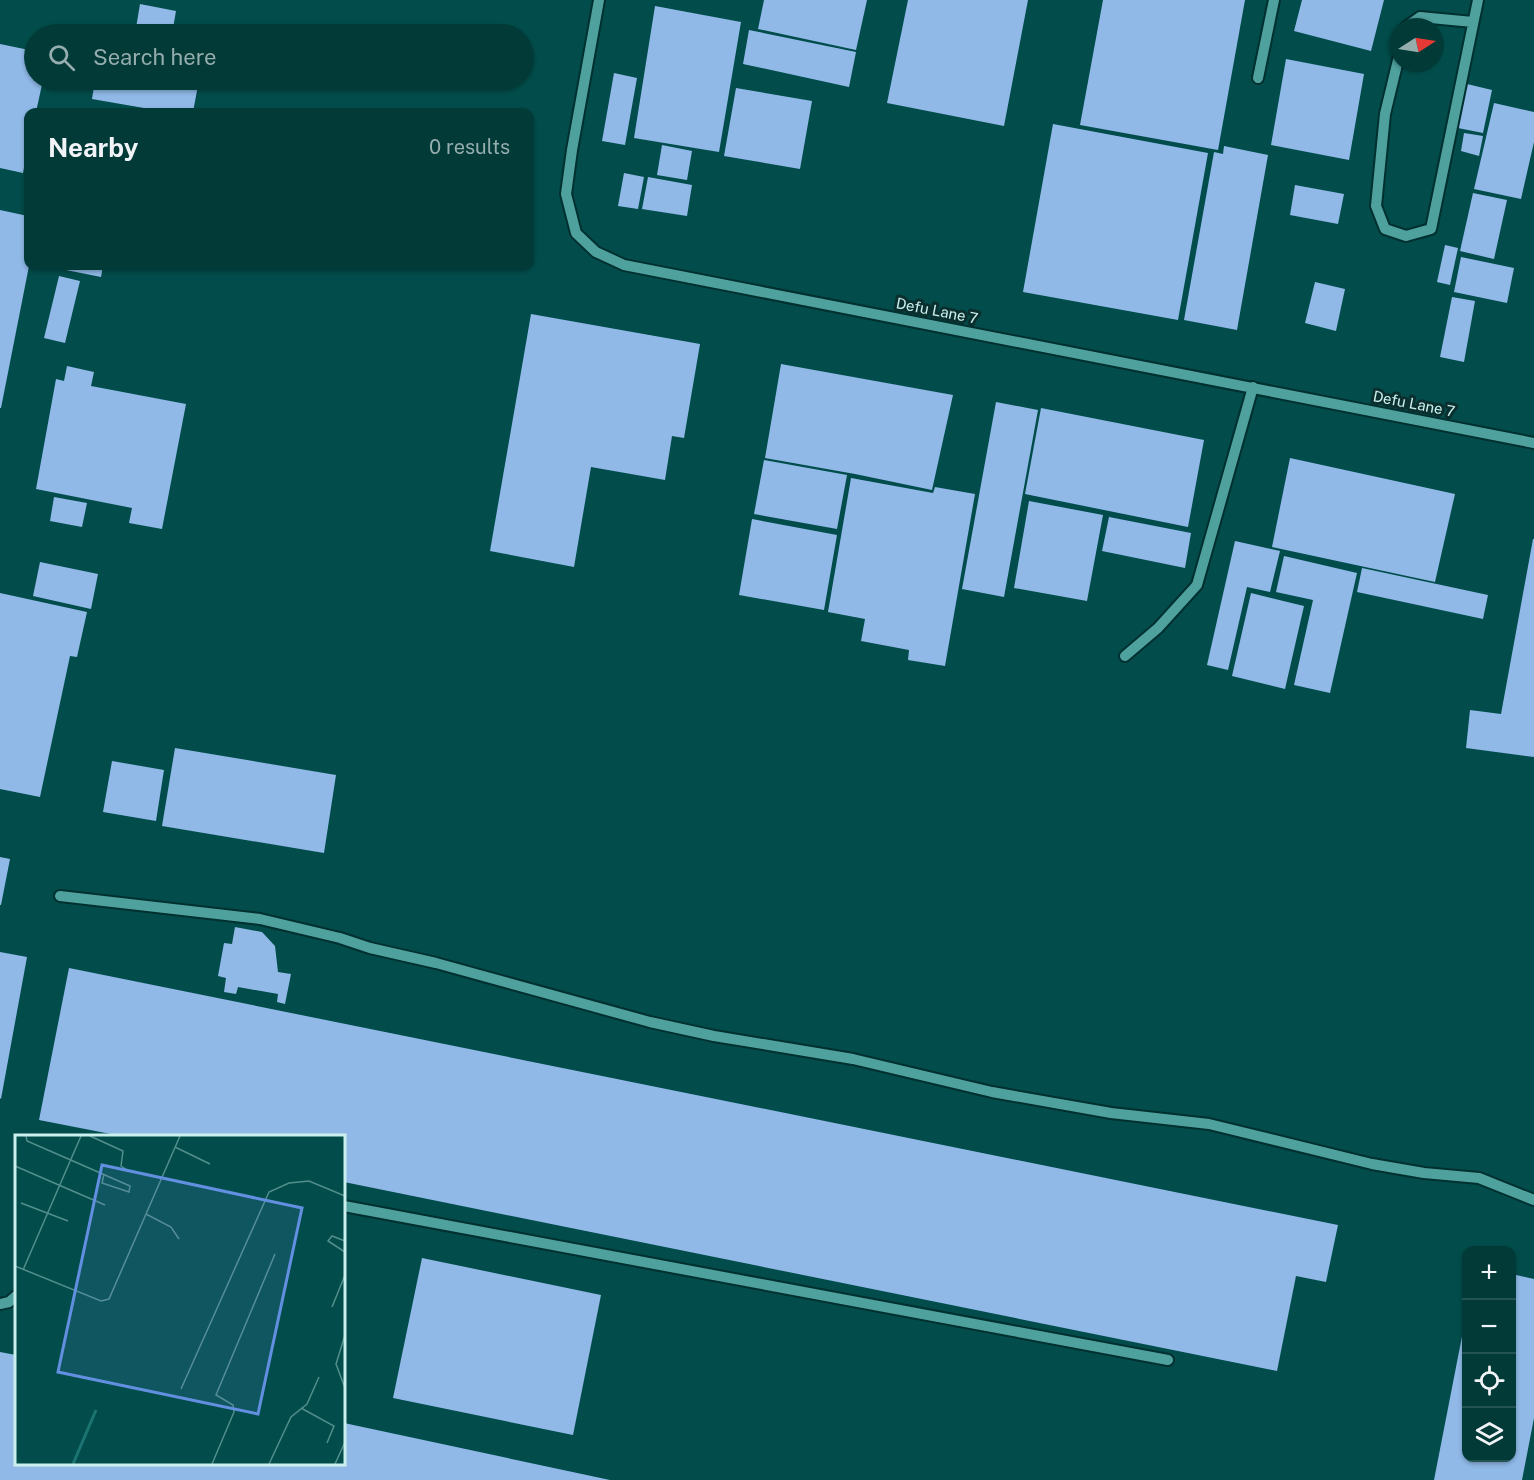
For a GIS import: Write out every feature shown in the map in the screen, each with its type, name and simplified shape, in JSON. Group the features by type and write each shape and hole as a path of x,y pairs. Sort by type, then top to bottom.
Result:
{"street":[{"name":"Defu Lane 7","path":"599,0 566,194 576,233 596,252 624,265 1534,442"},
{"path":"1258,78 1274,0"},
{"path":"1395,72 1385,114 1376,206 1385,230 1406,236 1431,229 1478,0"},
{"path":"1444,19 1473,22"},
{"path":"1125,656 1158,628 1197,585 1253,387"},
{"path":"60,896 260,919 436,963 650,1022 714,1036 853,1059 992,1092 1111,1113 1209,1124 1372,1164 1424,1173 1479,1178 1534,1200"},
{"path":"345,1206 1168,1360"},
{"path":"0,1304 9,1302 15,1297"}],"building":[{"path":"764,0 867,0 856,50 758,29"},
{"path":"908,0 1028,0 1004,126 887,103"},
{"path":"1103,0 1245,0 1218,150 1080,125"},
{"path":"1302,0 1384,0 1371,51 1294,31"},
{"path":"140,4 176,11 174,24 137,24"},
{"path":"655,6 741,22 719,152 634,138"},
{"path":"749,30 856,52 849,87 743,64"},
{"path":"0,44 24,49 24,90 41,90 37,108 24,108 23,173 0,168"},
{"path":"1286,59 1364,74 1349,160 1271,145"},
{"path":"614,73 637,78 625,145 602,141"},
{"path":"1467,84 1492,90 1483,133 1458,128"},
{"path":"736,88 812,101 800,169 724,156"},
{"path":"93,90 197,90 194,108 144,108 92,99"},
{"path":"1494,103 1534,112 1534,142 1521,199 1474,189"},
{"path":"1053,124 1208,153 1178,320 1023,292"},
{"path":"1464,133 1483,136 1479,156 1461,151"},
{"path":"662,145 692,151 687,180 657,175"},
{"path":"1224,146 1268,155 1237,330 1184,320 1214,152 1223,154"},
{"path":"624,173 644,177 638,209 618,206"},
{"path":"648,177 692,185 687,216 642,209"},
{"path":"1295,185 1344,194 1338,224 1290,215"},
{"path":"1473,193 1507,200 1494,259 1460,251"},
{"path":"0,210 24,215 24,270 28,270 0,408"},
{"path":"1445,245 1458,248 1450,285 1437,282"},
{"path":"1461,257 1514,268 1507,303 1454,292"},
{"path":"66,270 102,270 101,277"},
{"path":"59,276 80,281 65,343 44,338"},
{"path":"1315,282 1345,289 1336,331 1305,323"},
{"path":"1452,297 1475,301 1464,362 1440,357"},
{"path":"531,314 700,344 684,438 672,436 665,480 591,467 574,567 490,551"},
{"path":"781,364 953,395 932,490 765,458"},
{"path":"67,366 94,372 91,386 186,404 162,529 129,523 132,508 36,489 56,379 64,381"},
{"path":"996,402 1038,410 1004,597 962,589"},
{"path":"1041,408 1204,440 1188,527 1025,494"},
{"path":"1290,458 1455,494 1435,582 1272,547"},
{"path":"764,460 847,475 837,529 754,514"},
{"path":"851,478 933,493 935,487 975,494 945,666 908,660 909,650 861,641 865,619 828,612"},
{"path":"54,497 87,503 82,527 50,521"},
{"path":"1029,501 1103,515 1087,601 1014,588"},
{"path":"1109,517 1191,533 1185,568 1102,551"},
{"path":"752,519 837,535 824,610 739,595"},
{"path":"1533,539 1534,757 1466,748 1470,710 1501,714"},
{"path":"1235,541 1280,551 1270,592 1247,587 1228,670 1207,665"},
{"path":"1284,556 1357,573 1330,693 1294,685 1313,600 1276,592"},
{"path":"40,562 98,574 91,609 33,596"},
{"path":"1362,568 1488,595 1483,619 1357,592"},
{"path":"0,593 87,612 77,657 70,656 40,797 0,789"},
{"path":"1251,593 1304,606 1285,689 1232,676"},
{"path":"175,748 336,775 324,853 162,826"},
{"path":"112,761 164,770 156,821 103,812"},
{"path":"0,857 10,859 1,905 0,905"},
{"path":"235,927 262,932 275,946 278,972 291,974 285,1004 277,1002 278,994 238,987 236,994 224,992 226,978 218,976 224,943 232,944"},
{"path":"0,952 27,957 1,1099 0,1098"},
{"path":"69,968 1338,1225 1326,1282 1296,1276 1277,1371 345,1182 345,1135 116,1135 39,1120"},
{"path":"422,1258 601,1295 573,1435 393,1398"},
{"path":"1516,1275 1534,1279 1534,1418 1522,1480 1434,1480 1462,1336 1462,1462 1516,1462"},
{"path":"0,1352 15,1355 15,1465 345,1465 345,1423 610,1480 0,1480"}]}
